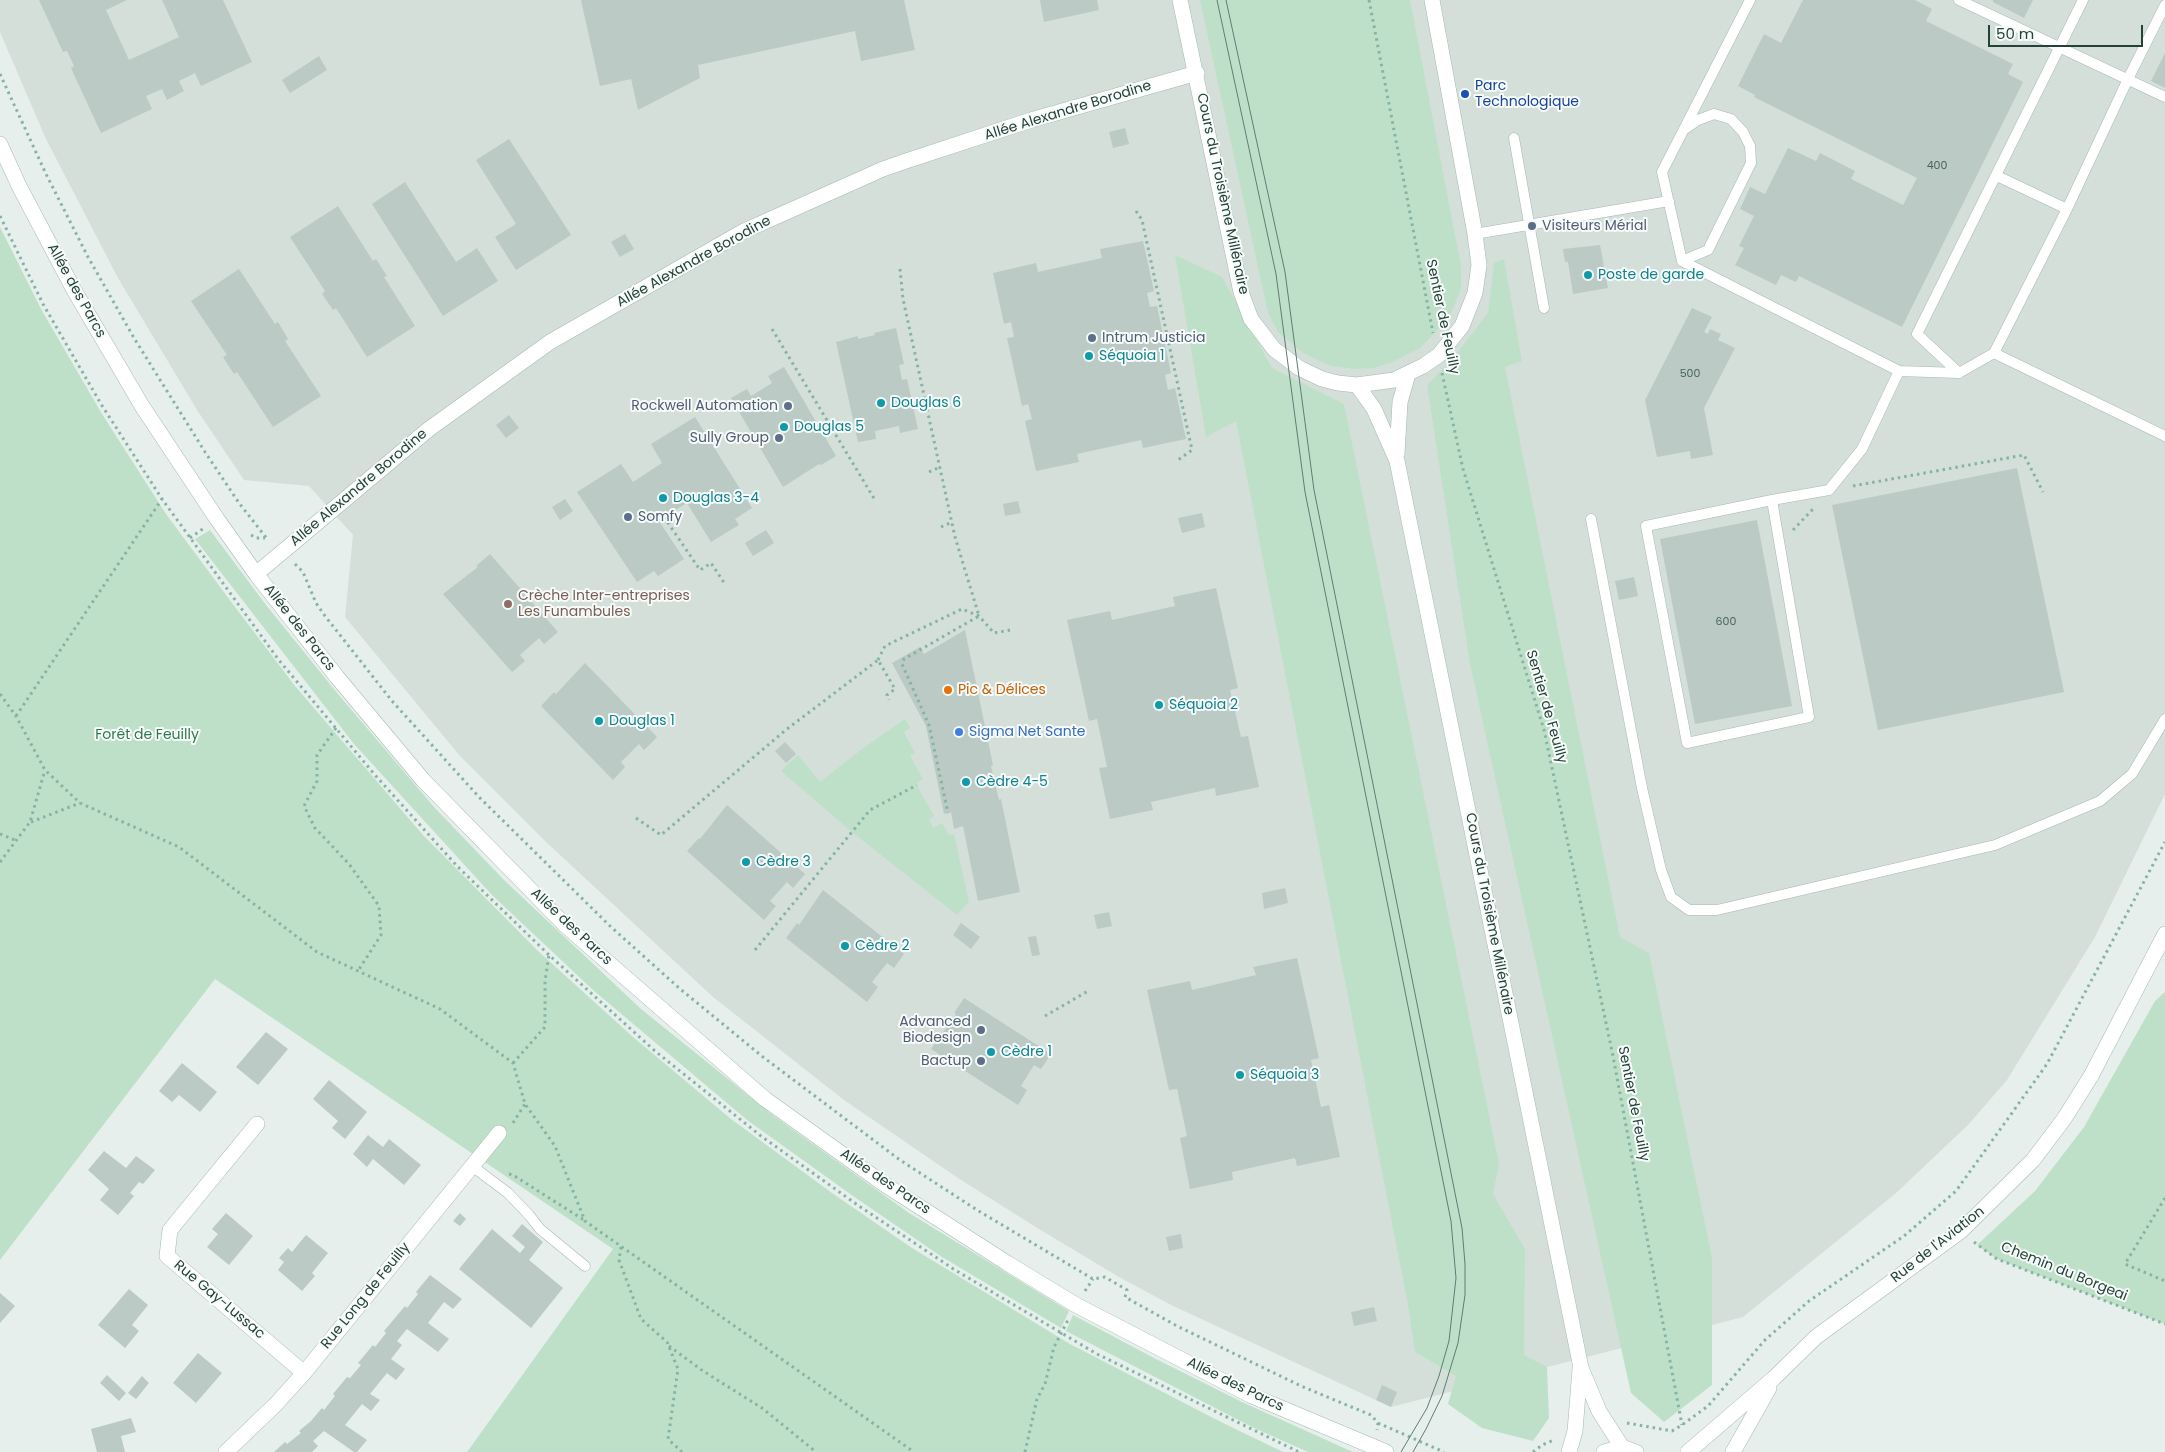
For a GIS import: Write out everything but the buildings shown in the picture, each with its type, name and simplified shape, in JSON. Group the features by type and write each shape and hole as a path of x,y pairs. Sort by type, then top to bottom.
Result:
{"street":[{"name":"Cours du Troisième Millénaire","path":"1180,0 1197,73 1241,292 1252,319 1274,349 1299,368 1338,383 1357,385 1384,382 1408,374 1439,355 1462,326 1475,293 1479,265 1475,234 1432,0"},
{"name":"Allée Alexandre Borodine","path":"256,574 428,429 550,342 744,231 892,166 1031,120 1197,73"},
{"name":"Allée des Parcs","path":"0,144 19,186 74,290 142,406 216,519 256,574 337,677 430,787 565,925 765,1099 884,1184 1007,1263 1076,1305 1250,1395 1386,1452"},
{"name":"Cours du Troisième Millénaire","path":"1397,461 1400,402 1408,374"},
{"name":"Cours du Troisième Millénaire","path":"1357,385 1374,409 1397,461 1581,1368 1607,1424 1629,1450"},
{"name":"Rue de l'Aviation","path":"1688,1452 1774,1378 1816,1338 1960,1231 2033,1160 2064,1119 2091,1076 2160,953 2165,934"},
{"name":"Rue Gay-Lussac","path":"257,1124 170,1230 167,1256 304,1373"},
{"name":"Rue Long de Feuilly","path":"226,1452 276,1404 304,1373 499,1133"},
{"name":"Cours du Troisième Millénaire","path":"1568,1452 1575,1430 1581,1368"},
{"name":"Rue de l'Aviation","path":"1733,1452 1774,1378"},
{"path":"1604,1452 1629,1450"}],"lane":[{"path":"1682,261 1662,172 1750,0"},
{"path":"1959,0 2165,97"},
{"path":"1958,374 1917,334 2083,0"},
{"path":"1682,261 1899,371 1958,374 1994,353 2067,209 2165,5"},
{"path":"1682,261 1708,250 1751,163 1750,146 1743,132 1731,119 1714,114 1698,120 1684,129"},
{"path":"1514,138 1544,308"},
{"path":"1997,176 2067,209"},
{"path":"1475,234 1669,201"},
{"path":"1994,353 2165,436"},
{"path":"1772,500 1809,717 1687,743 1646,526 1772,500 1829,490 1862,449 1899,371"},
{"path":"1591,519 1642,788 1661,870 1671,897 1689,910 1717,910 1995,845 2100,801 2132,774 2165,719"},
{"path":"472,1166 497,1185 529,1215 540,1230 585,1266"}],"path":[{"name":"Sentier de Feuilly","path":"1369,0 1432,330 1439,355 1462,469 1544,730 1614,1056 1682,1426"},
{"path":"0,74 46,174 88,257 134,338 239,503 265,538 284,550 303,572 316,603 392,701 479,797 610,926 679,988 763,1058 900,1160 1093,1278 1105,1277 1128,1290 1125,1297 1178,1326 1301,1386 1371,1416 1378,1423 1444,1452"},
{"path":"1136,211 1142,220 1192,450 1178,460"},
{"path":"900,269 904,299 952,522 979,616 994,633 1010,630"},
{"path":"772,329 874,500"},
{"path":"1779,545 1829,490 2024,455 2043,492"},
{"path":"929,472 940,466"},
{"path":"16,716 162,499"},
{"path":"664,517 700,570 711,563 725,584"},
{"path":"941,528 952,522"},
{"path":"636,818 661,835 787,729 878,660 886,646 962,609 979,616"},
{"path":"948,813 929,724 902,664 904,659 979,616"},
{"path":"878,660 895,689 888,695 889,700"},
{"path":"0,694 16,716 45,770 80,803 179,847 317,952 440,1009 513,1062 525,1104 555,1146 585,1221"},
{"path":"336,728 316,755 316,781 304,806 315,828 348,864 379,906 381,934 358,971"},
{"path":"0,862 30,822 45,770"},
{"path":"755,950 870,810 917,786"},
{"path":"30,822 80,803"},
{"path":"0,834 17,841"},
{"path":"1607,1424 1628,1423 1672,1431 1682,1426 1708,1406 1764,1340 1809,1301 1904,1236 1956,1191 2047,1064 2165,842"},
{"path":"513,1062 545,1027 545,981 549,955"},
{"path":"1045,1016 1088,991"},
{"path":"497,1185 507,1174 514,1175 585,1221 914,1452"},
{"path":"2165,1198 2125,1264 2165,1281"},
{"name":"Chemin du Borgeai","path":"1960,1231 1997,1259 2165,1324"},
{"path":"621,1247 619,1260 642,1320 668,1344 703,1371 762,1408 816,1452"},
{"path":"1025,1452 1037,1399 1045,1384 1054,1347 1061,1332 1096,1354 1299,1452"},
{"path":"668,1344 678,1370 668,1439 682,1452"},
{"path":"1370,1446 1378,1429 1378,1423"},
{"path":"1533,1452 1542,1445 1575,1430"}],"shaded area":[{"name":"Parc Technologique","path":"0,0 2165,0 2165,794 2095,937 2007,1080 1968,1125 1895,1194 1743,1317 1391,1407 1171,1305 1119,1277 958,1178 844,1100 713,997 545,841 460,756 345,617 353,535 309,486 244,480 197,410 118,278 46,139 0,32"}],"green space":[{"path":"1200,0 1410,0 1461,266 1461,289 1449,318 1420,348 1390,363 1374,368 1356,369 1331,366 1303,353 1278,332 1268,313"},
{"name":"Forêt de Feuilly","path":"0,227 41,309 102,414 166,514 232,603 295,686 423,835 537,950 633,1037 731,1119 832,1193 912,1248 1070,1344 1283,1452 467,1452 613,1249 215,979 0,1260"},
{"path":"1175,255 1222,277 1272,368 1344,404 1499,1164 1493,1194 1525,1249 1524,1355 1547,1367 1549,1418 1533,1441 1482,1428 1448,1404 1456,1376 1415,1352 1408,1305 1236,421 1206,437"},
{"path":"1504,259 1522,361 1505,367 1620,937 1649,953 1712,1258 1712,1385 1664,1422 1631,1393 1470,664 1427,385 1454,357 1488,313 1494,263"},
{"path":"210,530 266,605 338,694 434,807 503,879 641,1009 774,1116 909,1213 1069,1311 1061,1328 942,1257 747,1120 593,990 492,895 354,744 195,539"},
{"path":"905,719 910,728 904,732 915,753 910,756 923,779 916,784 934,816 929,819 933,828 942,823 949,835 954,834 969,902 957,915 852,832 781,771 798,755 820,782 862,749"},
{"path":"2165,992 2165,1324 1997,1259 1977,1245 2035,1191 2084,1127 2155,1001"},
{"path":"1073,1315 1244,1403 1353,1452 1308,1452 1252,1427 1066,1331"}],"tram line":[{"path":"1217,0 1276,274 1305,492 1451,1221 1456,1278 1449,1341 1427,1408 1401,1452"},
{"path":"1226,0 1285,272 1314,490 1462,1228 1465,1295 1458,1343 1442,1396 1413,1452"}],"place":[{"name":"Parc Technologique","path":"1465,94"},
{"name":"Visiteurs Mérial","path":"1532,226"},
{"name":"Poste de garde","path":"1588,275"},
{"name":"Intrum Justicia","path":"1092,338"},
{"name":"Séquoia 1","path":"1089,356"},
{"name":"Douglas 6","path":"881,403"},
{"name":"Rockwell Automation","path":"788,406"},
{"name":"Douglas 5","path":"784,427"},
{"name":"Sully Group","path":"779,438"},
{"name":"Douglas 3-4","path":"663,498"},
{"name":"Somfy","path":"628,517"},
{"name":"Crèche Inter-entreprises Les Funambules","path":"508,604"},
{"name":"Pic & Délices","path":"948,690"},
{"name":"Séquoia 2","path":"1159,705"},
{"name":"Douglas 1","path":"599,721"},
{"name":"Sigma Net Sante","path":"959,732"},
{"name":"Cèdre 4-5","path":"966,782"},
{"name":"Cèdre 3","path":"746,862"},
{"name":"Cèdre 2","path":"845,946"},
{"name":"Advanced Biodesign","path":"981,1030"},
{"name":"Cèdre 1","path":"991,1052"},
{"name":"Bactup","path":"981,1061"},
{"name":"Séquoia 3","path":"1240,1075"}]}
